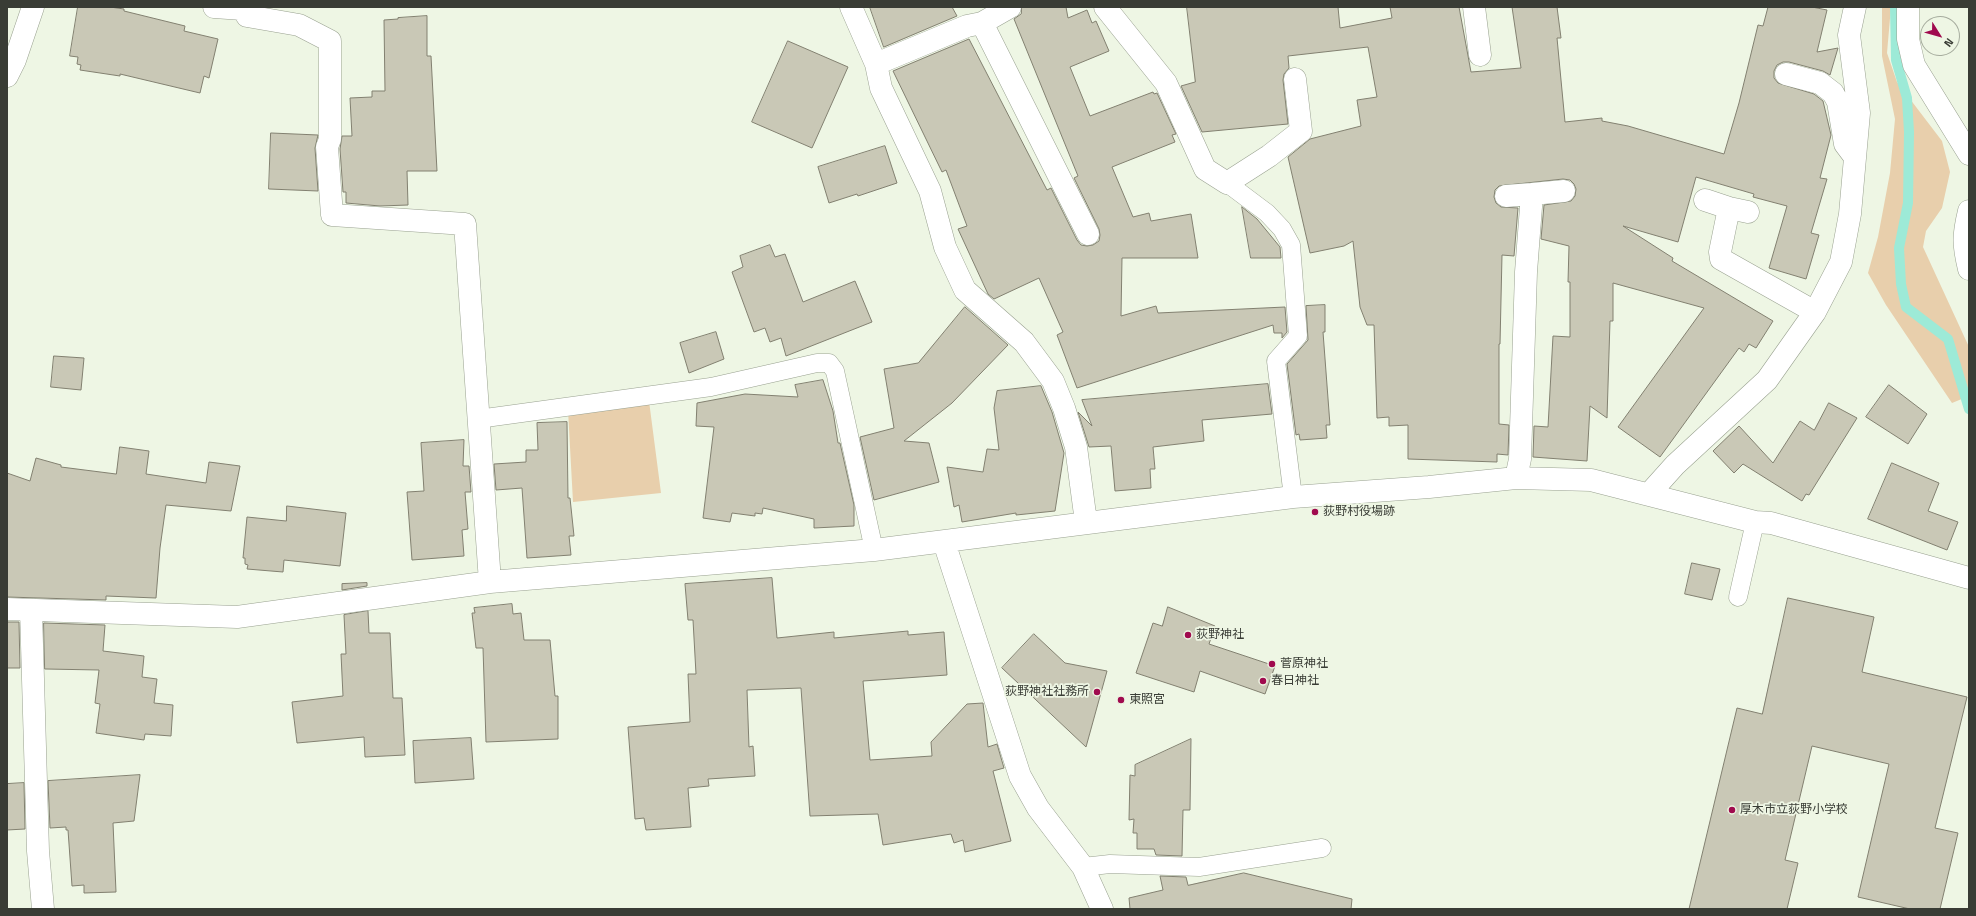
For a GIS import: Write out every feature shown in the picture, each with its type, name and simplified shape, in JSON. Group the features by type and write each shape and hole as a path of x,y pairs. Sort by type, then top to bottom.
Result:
{"street":[{"path":"7,76 15,60 33,7"},
{"path":"214,7 243,9 247,16 301,16 330,41 330,139 328,147 332,215 465,224 490,582"},
{"path":"851,7 876,64 881,88 930,192 945,247 965,290 1024,342 1053,381 1064,408 1076,447 1086,522"},
{"path":"876,64 967,26 982,23 1010,7"},
{"path":"1105,7 1166,83 1205,169 1227,183 1269,156 1301,131 1296,79"},
{"path":"1474,7 1480,55"},
{"path":"1648,494 1674,464 1767,380 1815,312 1841,262 1850,214 1859,113 1849,35 1855,7"},
{"path":"1908,7 1908,39 1914,65 1969,154"},
{"path":"982,23 1088,234"},
{"path":"1786,74 1820,83 1833,93 1838,102 1845,144 1855,158"},
{"path":"1506,196 1564,191"},
{"path":"1516,478 1520,458 1526,272 1532,194"},
{"path":"1705,200 1739,210 1720,252 1721,259 1815,312"},
{"path":"1969,211 1963,234 1964,249 1969,269"},
{"path":"7,609 237,617 490,582 874,550 1293,497 1429,487 1516,478 1591,480 1756,522 1771,523 1969,578"},
{"path":"944,542 1020,776 1038,808 1083,867 1102,909"},
{"path":"31,610 38,844 43,909"}],"lane":[{"path":"1227,183 1267,213 1282,229 1291,245 1298,336 1276,361 1293,497"},
{"path":"478,419 711,387 817,363 829,363 835,371 874,550"},
{"path":"1738,597 1756,522"},
{"path":"1083,867 1110,864 1199,867 1322,848"}],"shaded area":[{"path":"1882,7 1891,7 1887,53 1897,82 1942,141 1950,172 1942,208 1926,231 1923,247 1969,347 1969,396 1952,403 1886,305 1868,273 1878,237 1890,173 1895,119 1882,56"},
{"path":"649,401 661,493 573,502 568,410"}],"building":[{"path":"78,7 110,7 124,9 124,11 185,26 184,31 218,39 209,78 204,76 200,93 120,74 120,76 80,70 81,65 77,64 78,57 70,56"},
{"path":"870,7 952,7 957,16 884,47"},
{"path":"1022,7 1066,7 1068,18 1087,10 1092,23 1096,21 1109,51 1070,67 1090,116 1153,92 1154,94 1157,93 1176,134 1172,135 1175,142 1112,167 1133,217 1149,213 1151,221 1191,214 1198,258 1122,258 1121,316 1156,306 1158,313 1285,307 1287,332 1282,338 1282,333 1274,333 1273,325 1077,388 1057,335 1063,332 1039,278 994,299 988,294 958,229 967,226 946,170 942,172 893,71 969,39 1047,190 1051,188 1077,240 1081,245 1093,245 1099,241 1099,229 1074,178 1078,176 1014,19 1021,14"},
{"path":"1187,7 1338,7 1340,28 1392,18 1390,7 1459,7 1471,72 1521,68 1512,7 1557,7 1561,38 1557,38 1565,122 1602,118 1602,121 1628,126 1724,154 1739,103 1758,25 1763,26 1768,7 1812,7 1827,10 1817,52 1838,48 1830,75 1823,71 1789,62 1783,62 1777,65 1774,71 1774,78 1778,83 1814,94 1823,101 1831,135 1820,178 1827,179 1811,233 1819,235 1806,279 1769,268 1787,206 1753,197 1754,194 1696,177 1678,242 1623,226 1673,258 1672,261 1773,321 1756,348 1749,344 1744,352 1739,348 1660,457 1618,427 1704,308 1613,283 1613,321 1610,321 1607,418 1590,406 1587,461 1533,457 1534,426 1548,427 1553,336 1570,337 1570,282 1568,282 1569,246 1541,239 1544,205 1571,201 1575,196 1576,189 1570,180 1563,179 1499,186 1495,190 1494,197 1496,203 1501,207 1518,208 1514,256 1502,255 1499,344 1499,424 1509,425 1508,455 1497,454 1497,462 1408,459 1408,425 1389,426 1389,417 1377,418 1374,325 1367,325 1360,307 1353,241 1344,246 1310,253 1288,157 1310,139 1361,126 1357,100 1377,97 1368,47 1288,56 1289,68 1284,74 1283,80 1288,124 1202,132 1181,86 1195,82"},
{"path":"427,16 427,56 431,56 437,171 407,171 408,205 380,206 346,203 346,192 343,192 340,149 342,136 352,136 350,98 372,97 372,91 385,91 384,20"},
{"path":"788,41 848,67 812,148 752,122"},
{"path":"271,133 318,135 315,148 318,191 269,189"},
{"path":"885,146 897,183 858,196 857,194 829,203 818,167"},
{"path":"1242,207 1257,219 1280,247 1281,258 1251,258"},
{"path":"770,245 775,257 785,254 803,302 855,281 872,322 786,356 781,338 770,342 765,328 754,332 732,272 743,267 740,256"},
{"path":"1325,305 1325,332 1323,332 1330,425 1326,425 1327,438 1300,440 1299,434 1296,435 1287,364 1308,340 1306,306"},
{"path":"965,307 1008,345 952,403 904,441 929,443 939,482 874,500 860,437 894,428 884,369 918,363"},
{"path":"716,332 724,359 689,373 680,343"},
{"path":"54,356 84,358 81,390 51,387"},
{"path":"823,380 833,411 838,443 840,443 854,505 854,526 814,528 814,519 763,508 762,514 755,513 755,516 732,513 730,522 703,518 714,427 696,426 697,403 745,394 798,397 795,385"},
{"path":"1268,384 1272,414 1202,420 1204,441 1153,447 1155,469 1150,469 1151,488 1115,491 1111,446 1089,447 1078,412 1092,426 1082,400"},
{"path":"1889,385 1927,414 1908,444 1866,417"},
{"path":"1041,386 1052,412 1064,453 1055,511 1016,515 1016,513 962,522 959,505 954,507 947,467 983,472 987,449 999,450 994,408 997,391"},
{"path":"1829,403 1857,418 1809,495 1806,494 1802,501 1743,464 1734,473 1713,451 1739,426 1773,463 1800,421 1814,430"},
{"path":"567,422 568,498 570,498 574,536 569,536 571,555 527,558 522,488 496,490 494,464 526,462 526,450 538,450 537,423"},
{"path":"464,440 463,466 469,466 471,492 465,492 468,529 462,530 464,556 412,560 407,492 424,491 421,443"},
{"path":"120,447 149,451 146,474 206,483 209,462 240,466 231,511 166,505 160,548 156,598 106,596 106,600 7,597 7,473 30,481 36,458 61,465 61,467 116,474"},
{"path":"1892,463 1939,483 1928,511 1958,522 1947,550 1868,519"},
{"path":"287,506 346,513 340,566 284,560 283,572 247,569 248,565 245,564 245,558 243,558 247,517 286,521"},
{"path":"1692,563 1720,569 1712,600 1685,594"},
{"path":"772,578 777,638 834,632 834,638 908,631 908,635 944,632 947,675 863,681 870,760 932,756 931,742 967,704 983,703 988,747 997,744 1004,768 993,771 1011,841 965,852 963,840 954,843 951,834 883,845 878,814 810,816 801,688 747,690 749,747 753,746 755,776 708,779 709,786 688,788 691,827 646,830 644,818 635,819 628,727 690,722 688,674 696,674 693,620 688,620 685,584"},
{"path":"367,583 367,586 342,590 342,584"},
{"path":"1788,598 1874,617 1862,672 1967,697 1935,828 1958,833 1940,909 1910,909 1858,897 1889,764 1812,746 1785,860 1798,863 1787,909 1689,909 1737,708 1762,714"},
{"path":"512,604 513,614 521,613 524,640 550,640 555,696 558,696 558,739 486,742 483,648 476,648 472,613 475,613 474,608"},
{"path":"1168,607 1215,626 1209,644 1275,666 1265,694 1200,671 1194,692 1136,673 1153,623 1162,626"},
{"path":"368,611 369,633 390,633 393,698 402,698 405,755 365,757 364,737 297,743 292,702 343,696 341,654 346,654 344,615"},
{"path":"7,622 19,622 20,668 7,668"},
{"path":"44,623 105,625 103,651 144,656 142,677 157,679 154,703 173,705 171,736 145,734 144,740 96,733 100,704 95,703 99,670 45,669"},
{"path":"1034,634 1065,663 1107,671 1086,747 1002,668"},
{"path":"471,738 474,779 415,783 413,741"},
{"path":"1191,739 1190,810 1183,810 1182,856 1156,855 1154,849 1137,849 1137,833 1133,833 1134,819 1129,820 1130,775 1135,776 1135,765"},
{"path":"140,775 134,821 113,823 116,892 84,893 84,885 72,886 68,830 66,830 66,827 50,828 48,781"},
{"path":"24,783 25,829 7,830 7,784"},
{"path":"1244,873 1352,899 1351,909 1130,909 1129,898 1163,890 1160,876 1186,877 1188,885"}],"waterway":[{"path":"1895,7 1896,60 1907,98 1909,132 1908,203 1899,248 1901,284 1906,307 1948,339 1969,409"}],"place":[{"name":"荻野村役場跡","path":"1315,512"},
{"name":"荻野神社","path":"1188,635"},
{"name":"菅原神社","path":"1272,664"},
{"name":"春日神社","path":"1263,681"},
{"name":"荻野神社社務所","path":"1097,692"},
{"name":"東照宮","path":"1121,700"},
{"name":"厚木市立荻野小学校","path":"1732,810"}]}
